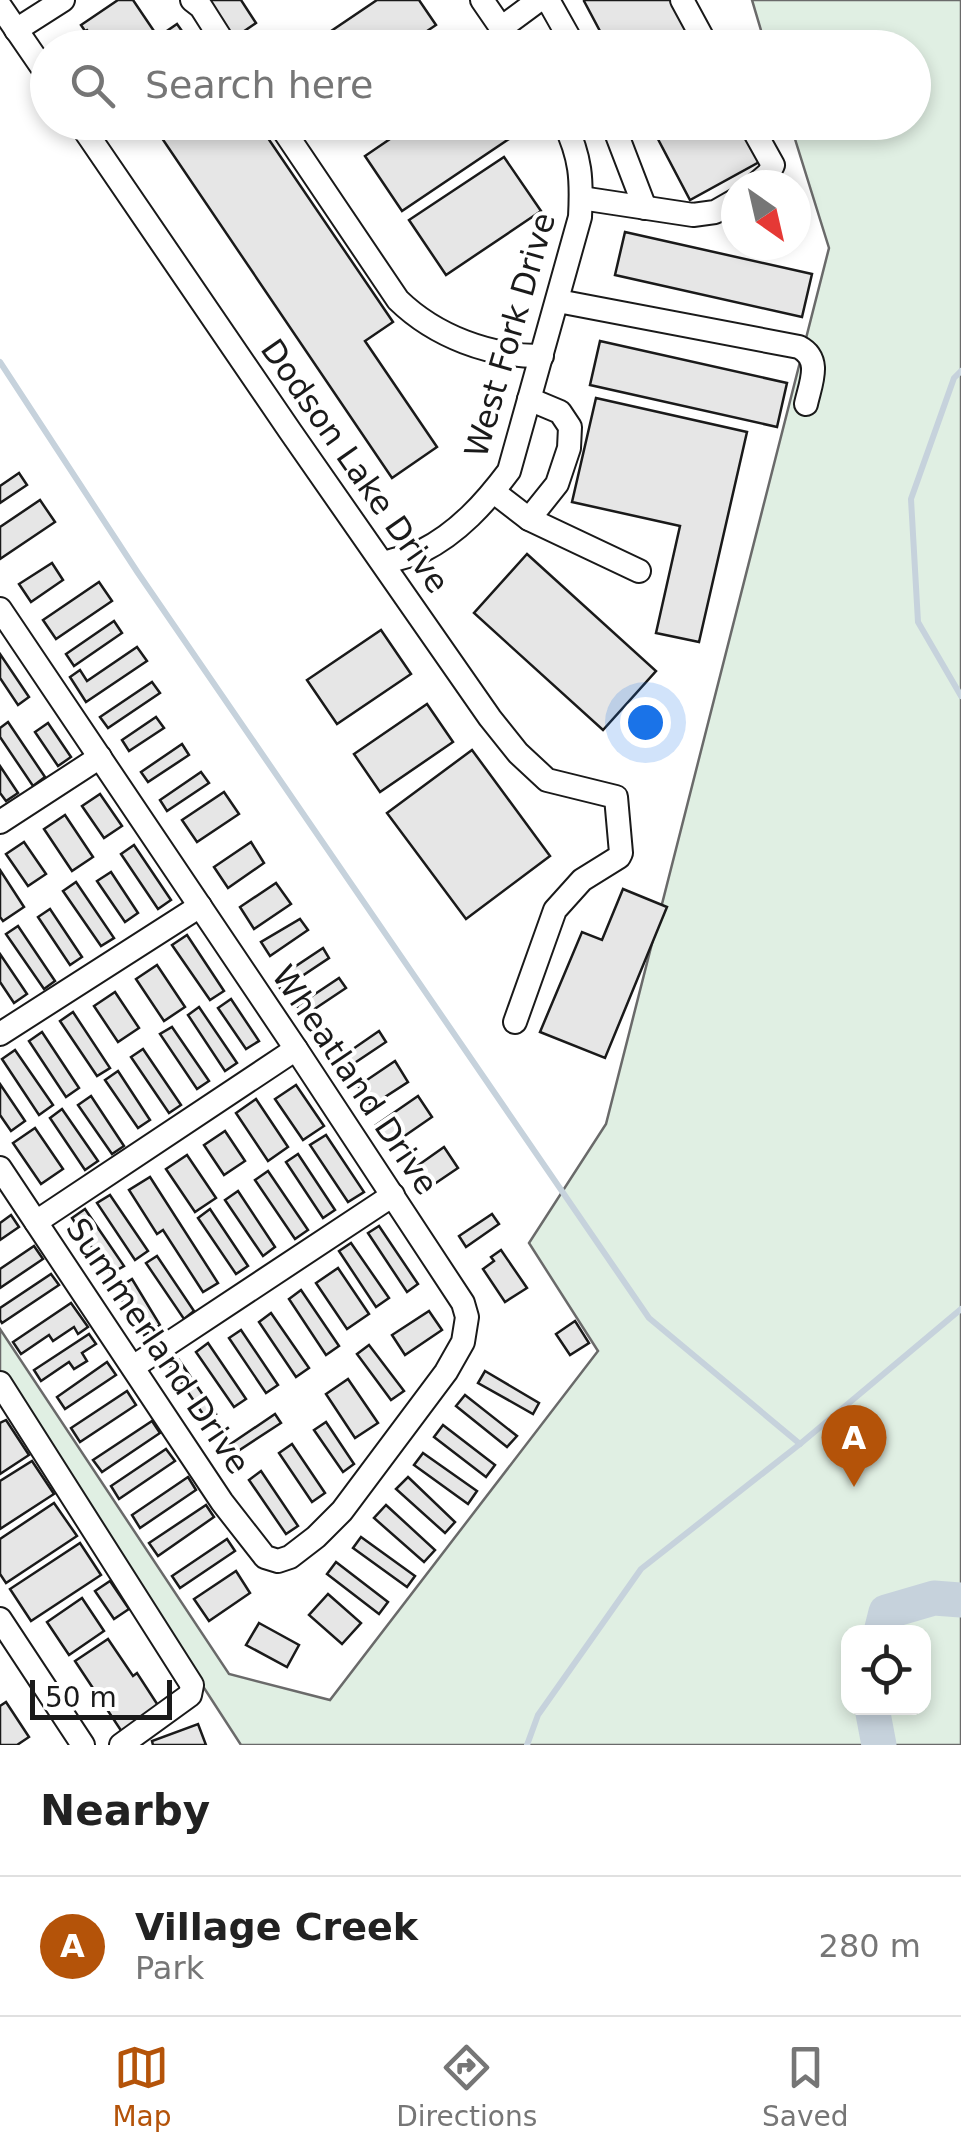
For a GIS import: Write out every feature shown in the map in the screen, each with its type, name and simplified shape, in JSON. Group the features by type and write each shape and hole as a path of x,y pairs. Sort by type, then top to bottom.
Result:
{"street":[{"path":"16,30 63,0"},
{"path":"192,0 216,30"},
{"path":"482,0 503,30"},
{"path":"515,30 540,0"},
{"path":"548,0 566,30"},
{"path":"682,0 698,30"},
{"path":"0,6 30,50"},
{"name":"Dodson Lake Drive","path":"91,140 490,718 546,780 616,796 621,854 582,880 556,910 515,1022"},
{"path":"290,140 398,300 415,316 458,339 516,356 542,356"},
{"name":"West Fork Drive","path":"384,564 420,552 448,535 485,504 509,471 580,217 582,178 574,140"},
{"path":"619,140 645,208"},
{"path":"759,140 773,166 771,170"},
{"path":"581,198 693,215 721,208"},
{"path":"558,301 799,347 810,352 814,364 806,404"},
{"path":"528,519 556,484 568,448 570,427 560,412 530,399"},
{"path":"494,492 528,519 639,572"},
{"name":"Wheatland Drive","path":"1,614 393,1194 462,1302 467,1318 463,1342 446,1372 342,1511 290,1557 278,1561 265,1558"},
{"path":"0,822 100,757"},
{"path":"0,1034 200,906"},
{"path":"36,1222 296,1048"},
{"name":"Summerland Drive","path":"0,1168 222,1502 265,1558"},
{"path":"133,1367 393,1194"},
{"path":"0,1384 192,1685 190,1695 121,1745"},
{"path":"0,1619 83,1745"}],"green space":[{"path":"752,0 961,0 961,1745 241,1745 0,1373 0,1329 229,1674 330,1700 598,1351 529,1243 606,1124 829,248 811,190 811,170 805,170 795,140 931,140 931,30 761,30"}],"building":[{"path":"118,0 133,0 153,30 84,30 81,25"},
{"path":"208,0 241,0 256,23 246,30 229,30"},
{"path":"377,0 419,0 436,25 429,30 333,30"},
{"path":"674,0 690,30 599,30 584,1"},
{"path":"163,140 269,140 393,322 365,341 437,447 392,478"},
{"path":"389,140 508,140 402,211 365,156"},
{"path":"658,140 750,140 761,161 745,170 721,170 721,183 690,200"},
{"path":"504,157 541,211 446,275 409,220"},
{"path":"625,232 721,254 721,260 750,260 812,274 802,317 615,275"},
{"path":"600,341 787,383 777,427 590,385"},
{"path":"596,398 747,432 699,642 656,633 680,526 572,502"},
{"path":"19,473 27,485 0,503 0,486"},
{"path":"40,500 55,522 0,559 0,527"},
{"path":"527,554 656,671 603,730 474,613"},
{"path":"52,563 63,580 31,602 19,584"},
{"path":"99,582 112,601 56,639 43,620"},
{"path":"114,621 122,633 74,666 66,654"},
{"path":"381,630 411,674 337,724 307,680"},
{"path":"137,647 147,661 86,702 70,677 80,670 87,681"},
{"path":"0,654 29,697 18,705 0,678"},
{"path":"152,682 160,693 108,728 100,717"},
{"path":"427,704 453,742 380,792 354,754"},
{"path":"156,717 164,728 129,751 122,740"},
{"path":"8,722 45,777 33,786 0,737 0,728"},
{"path":"48,723 71,757 58,766 35,732"},
{"path":"182,744 189,755 148,782 141,772"},
{"path":"472,750 550,856 466,919 387,813"},
{"path":"0,766 18,793 6,801 0,793"},
{"path":"201,772 209,783 167,811 160,800"},
{"path":"224,792 239,814 197,842 182,820"},
{"path":"100,794 122,826 104,838 82,806"},
{"path":"65,815 93,857 72,871 44,829"},
{"path":"24,842 46,874 28,886 6,854"},
{"path":"251,842 264,863 228,888 214,867"},
{"path":"134,845 171,900 158,909 121,854"},
{"path":"0,870 24,907 3,921 0,917"},
{"path":"111,872 138,913 125,922 97,881"},
{"path":"76,882 114,938 101,946 63,891"},
{"path":"276,883 291,904 254,929 240,907"},
{"path":"623,889 667,907 605,1058 540,1032 582,932 602,940"},
{"path":"50,909 82,957 70,965 38,917"},
{"path":"300,919 308,930 270,956 261,942"},
{"path":"18,926 55,981 44,989 6,934"},
{"path":"187,935 224,991 210,1000 172,945"},
{"path":"323,948 329,958 281,990 275,980"},
{"path":"0,954 27,994 14,1003 0,982"},
{"path":"157,965 185,1007 164,1021 136,979"},
{"path":"339,978 346,988 304,1016 297,1006"},
{"path":"115,992 139,1028 118,1042 94,1006"},
{"path":"231,999 259,1041 246,1049 218,1008"},
{"path":"199,1007 237,1063 225,1071 188,1015"},
{"path":"73,1012 110,1068 97,1076 60,1021"},
{"path":"172,1027 209,1081 197,1089 160,1034"},
{"path":"379,1031 386,1042 341,1072 334,1062"},
{"path":"42,1032 79,1088 66,1097 29,1041"},
{"path":"143,1049 181,1105 169,1113 131,1057"},
{"path":"15,1050 53,1105 39,1115 2,1059"},
{"path":"395,1061 408,1082 371,1106 358,1086"},
{"path":"118,1071 150,1120 138,1128 105,1080"},
{"path":"0,1084 25,1121 11,1131 0,1115"},
{"path":"296,1085 324,1126 303,1140 275,1099"},
{"path":"91,1096 124,1146 112,1154 78,1105"},
{"path":"418,1096 432,1117 390,1146 376,1125"},
{"path":"256,1099 288,1147 268,1161 236,1113"},
{"path":"62,1109 98,1161 85,1170 50,1118"},
{"path":"35,1128 63,1169 41,1184 13,1143"},
{"path":"225,1131 245,1161 224,1175 204,1145"},
{"path":"326,1135 364,1192 348,1202 310,1145"},
{"path":"444,1147 458,1168 424,1191 410,1171"},
{"path":"298,1154 335,1210 323,1218 286,1162"},
{"path":"187,1155 216,1198 195,1212 166,1169"},
{"path":"268,1171 308,1230 295,1239 255,1180"},
{"path":"150,1177 218,1283 203,1292 163,1230 157,1234 129,1190"},
{"path":"238,1191 275,1247 263,1256 225,1200"},
{"path":"110,1195 148,1251 135,1260 97,1203"},
{"path":"85,1209 124,1266 110,1274 72,1218"},
{"path":"210,1209 248,1266 236,1274 198,1218"},
{"path":"492,1214 499,1224 466,1247 459,1236"},
{"path":"11,1215 19,1227 0,1240 0,1223"},
{"path":"379,1226 418,1284 407,1292 368,1233"},
{"path":"351,1243 389,1298 376,1307 339,1251"},
{"path":"34,1246 43,1259 0,1288 0,1269"},
{"path":"501,1250 527,1288 505,1302 483,1269"},
{"path":"157,1256 194,1311 184,1319 146,1263"},
{"path":"338,1268 369,1314 347,1329 316,1283"},
{"path":"51,1274 59,1285 2,1323 0,1308"},
{"path":"132,1279 160,1325 144,1335 121,1299 125,1296 120,1287"},
{"path":"301,1290 339,1346 326,1355 289,1299"},
{"path":"71,1303 88,1327 78,1334 74,1327 53,1341 49,1335 21,1354 13,1342"},
{"path":"429,1311 442,1330 405,1355 392,1335"},
{"path":"271,1313 309,1368 296,1377 259,1322"},
{"path":"575,1321 589,1343 570,1355 556,1334"},
{"path":"241,1330 278,1385 266,1393 229,1338"},
{"path":"89,1334 96,1344 82,1353 87,1361 74,1369 69,1362 41,1381 34,1370"},
{"path":"208,1343 246,1399 234,1407 196,1352"},
{"path":"369,1345 404,1391 391,1400 357,1354"},
{"path":"179,1360 216,1414 207,1420 170,1366"},
{"path":"107,1362 116,1375 65,1409 57,1397"},
{"path":"485,1371 539,1403 533,1414 478,1383"},
{"path":"348,1379 378,1423 355,1438 326,1394"},
{"path":"127,1391 136,1405 80,1442 71,1428"},
{"path":"465,1395 517,1436 507,1447 456,1406"},
{"path":"275,1414 281,1423 235,1453 229,1445"},
{"path":"6,1420 29,1455 0,1474 0,1423"},
{"path":"152,1421 160,1433 102,1472 93,1460"},
{"path":"326,1422 354,1464 343,1472 314,1430"},
{"path":"443,1425 495,1465 486,1477 434,1437"},
{"path":"292,1444 325,1493 312,1502 279,1453"},
{"path":"166,1449 175,1461 119,1499 111,1486"},
{"path":"423,1453 477,1491 468,1504 414,1465"},
{"path":"32,1461 54,1494 0,1529 0,1481"},
{"path":"261,1471 298,1526 286,1534 249,1480"},
{"path":"188,1477 196,1490 140,1528 132,1515"},
{"path":"408,1477 455,1522 445,1533 396,1489"},
{"path":"54,1503 77,1536 6,1583 0,1574 0,1539"},
{"path":"206,1505 214,1517 158,1556 149,1543"},
{"path":"386,1505 435,1550 424,1562 374,1518"},
{"path":"361,1537 415,1576 407,1587 353,1548"},
{"path":"227,1539 235,1551 180,1588 172,1576"},
{"path":"80,1543 101,1575 31,1621 10,1589"},
{"path":"336,1562 388,1602 379,1614 327,1574"},
{"path":"236,1571 250,1593 209,1621 194,1599"},
{"path":"110,1581 129,1609 114,1619 95,1591"},
{"path":"328,1594 361,1623 342,1644 309,1615"},
{"path":"82,1598 104,1631 69,1655 47,1622"},
{"path":"259,1623 299,1645 287,1667 246,1645"},
{"path":"108,1639 161,1710 124,1735 75,1661"},
{"path":"6,1702 29,1737 17,1745 0,1745 0,1706"},
{"path":"198,1724 206,1745 153,1745 152,1741"}],"waterway":[{"path":"0,362 138,573 649,1318 800,1444"},
{"path":"961,371 954,378 911,499 918,622 961,696"},
{"path":"527,1745 538,1715 641,1569 800,1444 961,1309"},
{"path":"883,1625 886,1612 934,1598 961,1600"},
{"path":"873,1715 879,1745"}],"place":[{"name":"Village Creek","path":"854,1487"}]}
